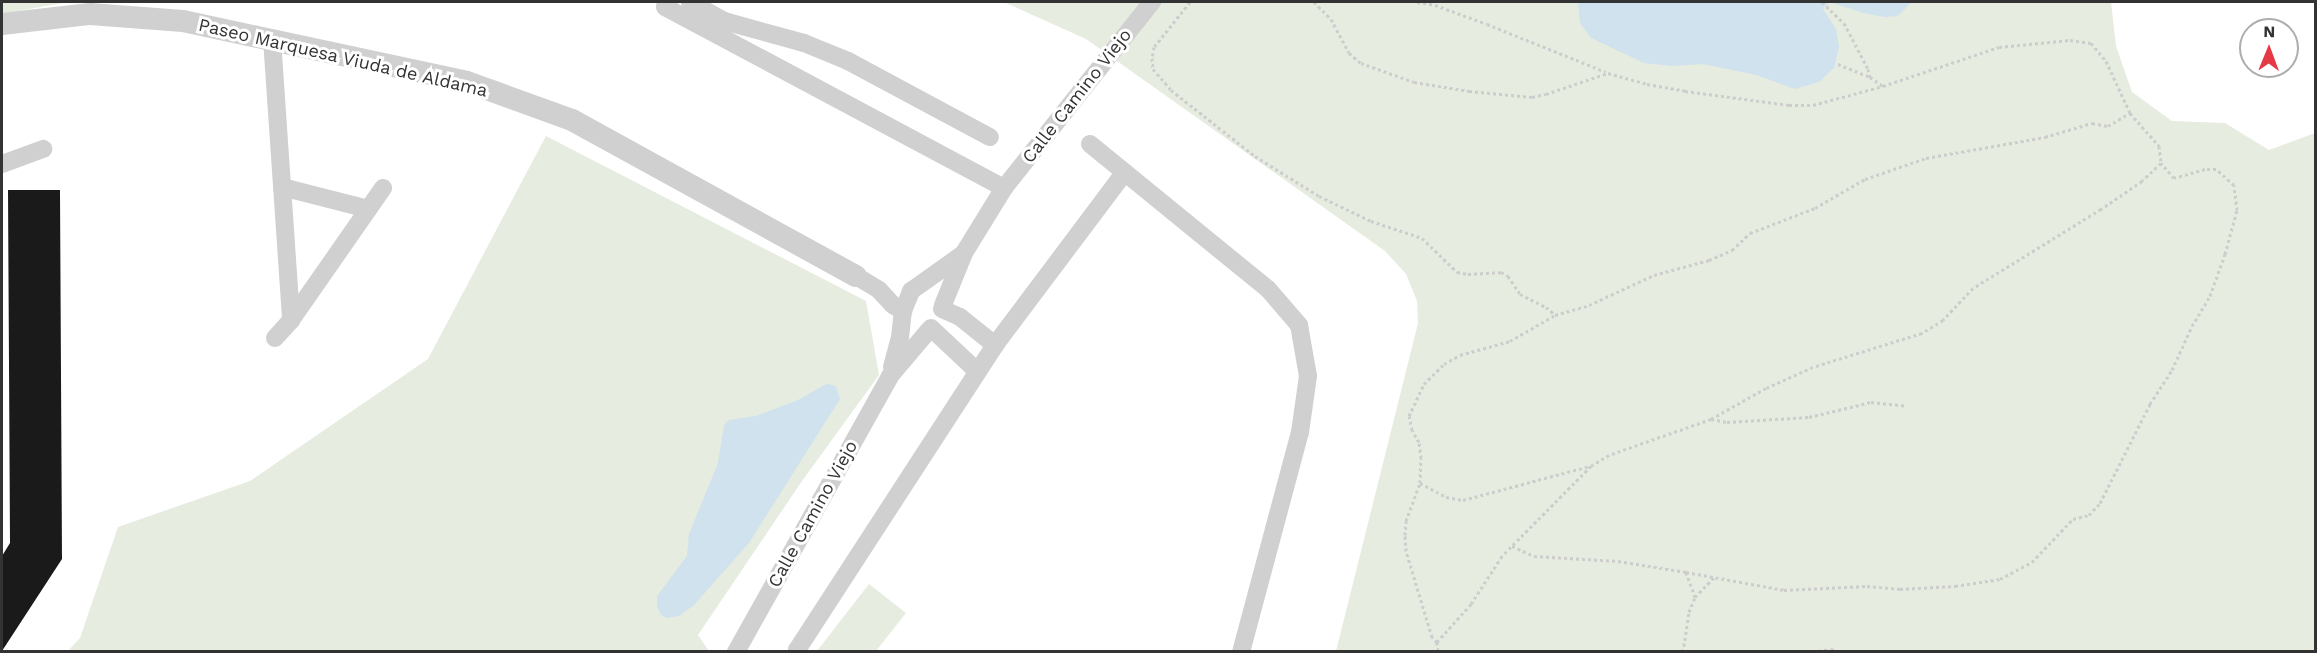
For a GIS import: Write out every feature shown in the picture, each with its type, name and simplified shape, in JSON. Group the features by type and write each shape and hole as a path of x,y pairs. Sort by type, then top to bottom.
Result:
{"street":[{"path":"669,2 665,7 1004,188"},
{"path":"690,2 724,21 804,43 848,61 990,137"},
{"name":"Calle Camino Viejo","path":"942,307 964,253 1004,188 1152,2"},
{"name":"Paseo Marquesa Viuda de Aldama","path":"2,24 90,14 183,21 467,82 572,120 856,276 879,290 903,316"},
{"path":"272,39 291,320"},
{"path":"1090,144 1268,289 1299,325 1308,376 1300,432 1241,651"},
{"path":"2,164 43,150"},
{"path":"799,651 797,650 995,345 1125,172"},
{"path":"282,187 368,209"},
{"path":"275,338 291,320 383,188"},
{"name":"Calle Camino Viejo","path":"914,289 964,253"},
{"name":"Paseo Marquesa Viuda de Aldama","path":"856,276 914,289"},
{"path":"942,307 930,329 919,332 908,328 903,316 914,289 925,287 934,291 942,307 960,317 995,345"},
{"name":"Calle Camino Viejo","path":"890,376 903,316"},
{"path":"930,329 978,372"},
{"name":"Calle Camino Viejo","path":"736,651 890,376 930,329"}],"path":[{"path":"1190,2 1154,47 1153,69 1158,78 1171,90 1255,156 1319,196 1371,221 1422,238 1457,272 1468,274 1501,272 1508,276 1520,294 1546,307 1555,315"},
{"path":"1314,2 1331,19 1350,53 1361,63 1414,82 1469,92 1532,97 1608,73"},
{"path":"1417,2 1435,5 1608,73 1647,84 1788,105 1813,105 1883,86 1999,47 2070,40 2091,43 2106,61 2130,113 2159,146 2161,163 2174,178 2205,169 2216,169 2234,185 2237,210 2210,296 2192,326 2172,370 2141,420 2114,477 2089,515 2073,519 2032,561 2000,579 1944,587 1784,590 1618,561 1534,556 1512,546"},
{"path":"1822,2 1844,23 1870,77"},
{"path":"1838,64 1870,77 1883,86"},
{"path":"1438,651 1406,551 1406,520 1420,483 1419,442 1412,430 1409,416 1425,384 1444,364 1460,355 1488,345 1510,341 1555,315 1589,305 1654,275 1708,260 1732,250 1750,233 1775,222 1793,219 1865,179 1926,158 2046,137 2092,123 2108,126 2130,113"},
{"path":"1437,642 1471,604 1492,569 1512,546 1591,466 1609,455 1711,419 1766,388 1813,367 1922,333 1942,320 1973,288 2142,182 2161,163"},
{"path":"1711,419 1737,422 1809,417 1871,402 1906,406"},
{"path":"1420,483 1446,497 1463,500 1591,466"},
{"path":"1686,572 1695,597"},
{"path":"1683,651 1689,612 1695,597 1714,577"},
{"path":"1812,651 1832,649 1841,651"}],"shaded area":[{"path":"2,2 68,2 2,14"},
{"path":"1004,2 2111,2 2116,46 2132,92 2172,121 2225,123 2269,150 2315,133 2315,651 1336,651 1418,323 1417,301 1406,274 1385,251 1086,39"},
{"path":"546,136 866,301 879,375 802,481 698,635 709,651 67,652 80,638 118,527 250,481 428,359"},
{"path":"869,584 906,613 876,651 817,651"}],"water":[{"path":"1578,2 1829,2 1823,9 1836,29 1839,47 1834,68 1819,82 1795,89 1756,75 1703,64 1673,66 1644,63 1591,38 1580,23"},
{"path":"1829,2 1912,2 1898,16 1885,17 1863,13"},
{"path":"826,384 836,386 840,399 749,543 694,605 679,616 667,618 661,615 657,607 657,596 687,556 689,534 718,463 724,425 729,420 756,416 798,400"}],"building":[{"path":"8,190 60,190 62,559 2,651 2,556 10,543"}]}
